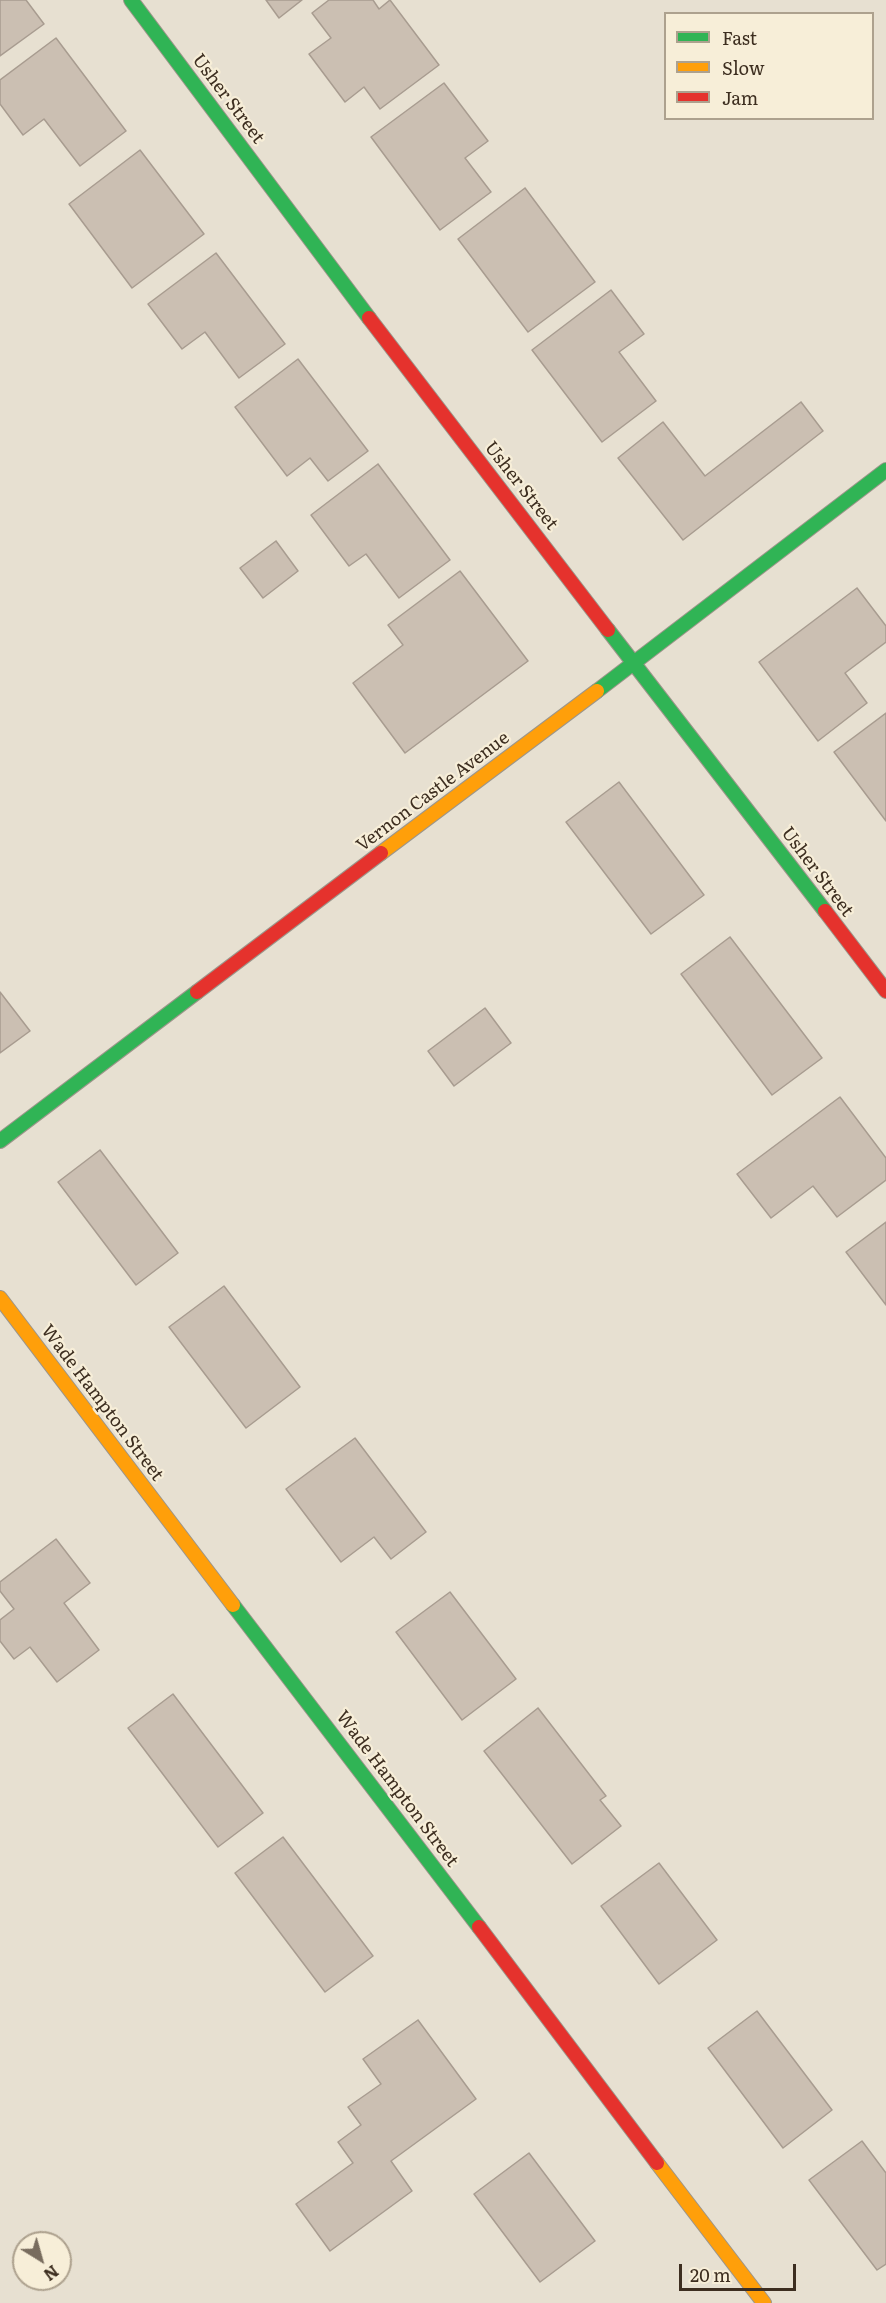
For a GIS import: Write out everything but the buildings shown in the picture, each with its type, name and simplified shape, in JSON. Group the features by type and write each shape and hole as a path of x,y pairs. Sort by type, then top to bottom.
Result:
{"street":[{"name":"Usher Street","path":"131,0 397,356 886,991"},
{"name":"Vernon Castle Avenue","path":"0,1141 886,470"},
{"name":"Wade Hampton Street","path":"0,1298 764,2303"}],"traffic: fast":[{"path":"131,0 369,318"},
{"path":"597,691 886,470"},
{"path":"608,630 825,911"},
{"path":"0,1141 197,992"},
{"path":"233,1605 479,1927"}],"traffic: slow":[{"path":"381,853 597,691"},
{"path":"0,1298 233,1605"},
{"path":"657,2163 764,2303"}],"traffic: jam":[{"path":"369,318 608,630"},
{"path":"197,992 381,853"},
{"path":"825,911 886,991"},
{"path":"479,1927 657,2163"}]}
